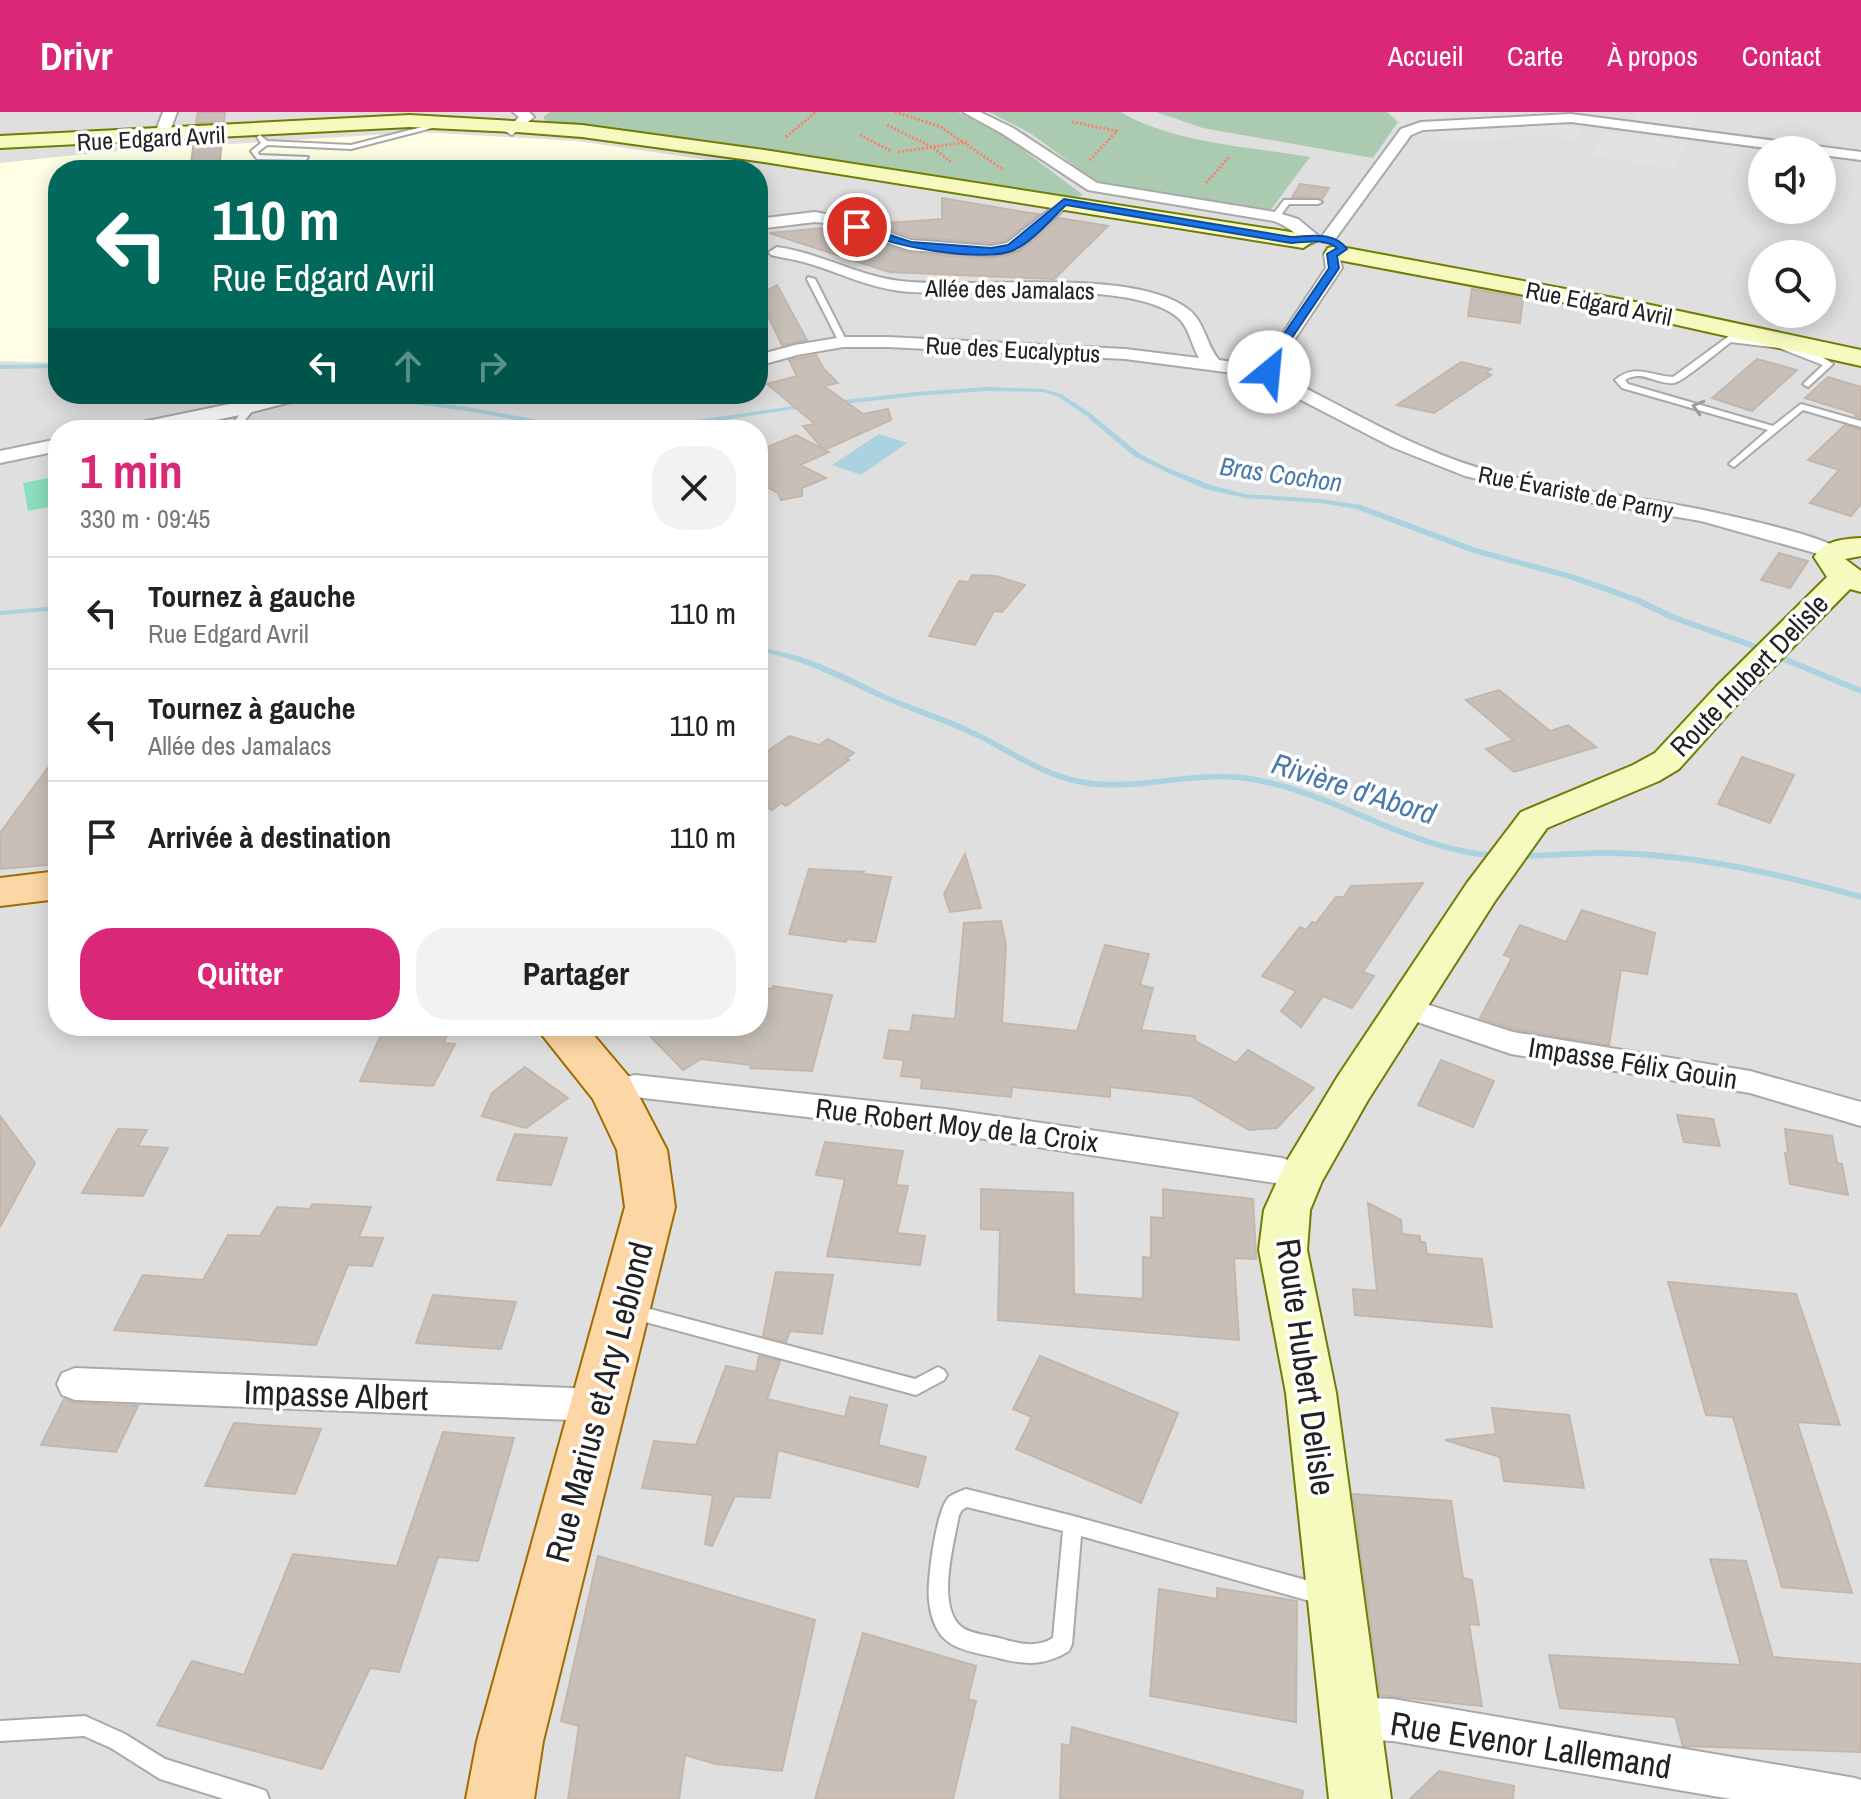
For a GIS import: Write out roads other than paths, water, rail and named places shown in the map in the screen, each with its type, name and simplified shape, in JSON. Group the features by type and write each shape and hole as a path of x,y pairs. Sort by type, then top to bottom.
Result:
{"main road":[{"path":"0,892 48,886"},
{"name":"Rue Marius et Ary Leblond","path":"500,1799 510,1741 650,1207 642,1150 612,1090 568,1036"}],"street":[{"path":"970,112 1008,131 1093,187 1114,193 1275,217 1293,222 1323,249"},
{"path":"1269,372 1270,363 1323,249 1406,132 1421,126 1537,118 1748,142"},
{"name":"Rue Edgard Avril","path":"165,126 265,137 523,119"},
{"name":"Rue Edgard Avril","path":"0,144 165,126 523,119 640,144 750,160"},
{"path":"1836,153 1861,156"},
{"name":"Rue Edgard Avril","path":"768,163 1061,205 1632,301 1861,350"},
{"name":"Allée des Jamalacs","path":"768,223 815,217 836,220 909,245 991,251 1012,247 1061,205"},
{"name":"Rue Edgard Avril","path":"1323,249 1646,311 1861,358"},
{"name":"Allée des Jamalacs","path":"777,252 801,254 865,280 900,286 1087,290 1145,297 1188,316 1196,327 1204,356 1213,364"},
{"name":"Rue des Eucalyptus","path":"768,358 843,342 1077,351 1269,372"},
{"name":"Rue Évariste de Parny","path":"1269,372 1280,382 1433,459 1474,473 1513,483 1661,507 1800,541 1850,564"},
{"path":"186,420 263,404"},
{"path":"0,457 48,447"},
{"name":"Route Hubert Delisle","path":"1360,1799 1311,1393 1283,1250 1287,1210 1301,1177 1353,1088 1481,892 1534,820 1646,773 1667,761 1850,564"},
{"name":"Impasse Félix Gouin","path":"1407,1008 1511,1043 1750,1082 1861,1114"},
{"name":"Rue Robert Moy de la Croix","path":"612,1090 635,1086 945,1121 1282,1171 1301,1177"},
{"name":"Impasse Albert","path":"75,1384 597,1405"},
{"name":"Rue Evenor Lallemand","path":"1349,1718 1393,1720 1855,1799"}],"lane":[{"path":"265,137 254,151 257,157 306,158"},
{"path":"1275,217 1287,202 1318,202"},
{"path":"811,279 843,342"},
{"path":"1773,429 1625,386 1619,380 1630,371 1675,380 1729,339 1737,339 1770,344 1829,364 1808,384"},
{"path":"1792,399 1801,407 1861,424"},
{"path":"1734,464 1801,407"},
{"path":"240,420 249,408"},
{"path":"622,1308 916,1387 938,1375"},
{"path":"1073,1525 1062,1644 1048,1654 1032,1657 958,1636 943,1622 937,1602 950,1514 955,1504 966,1498 1073,1525 1336,1598"},
{"path":"0,1731 85,1726 118,1741 160,1768 258,1799"}],"water":[{"path":"879,434 907,443 861,475 832,465"}],"waterway":[{"name":"Bras Cochon","path":"0,367 48,366"},
{"name":"Bras Cochon","path":"835,403 986,389 1043,391 1059,395 1131,451 1208,487 1245,496 1358,507 1473,550 1572,577 1637,600 1672,617 1748,644 1861,691"},
{"name":"Bras Cochon","path":"430,404 528,420"},
{"name":"Bras Cochon","path":"711,420 807,406"},
{"name":"Rivière d'Abord","path":"0,613 48,609"},
{"name":"Rivière d'Abord","path":"768,651 824,668 887,698 961,727 1037,767 1080,782 1121,785 1243,778 1301,792 1410,835 1466,852 1503,856 1611,853 1675,857 1769,873 1861,897"}]}
